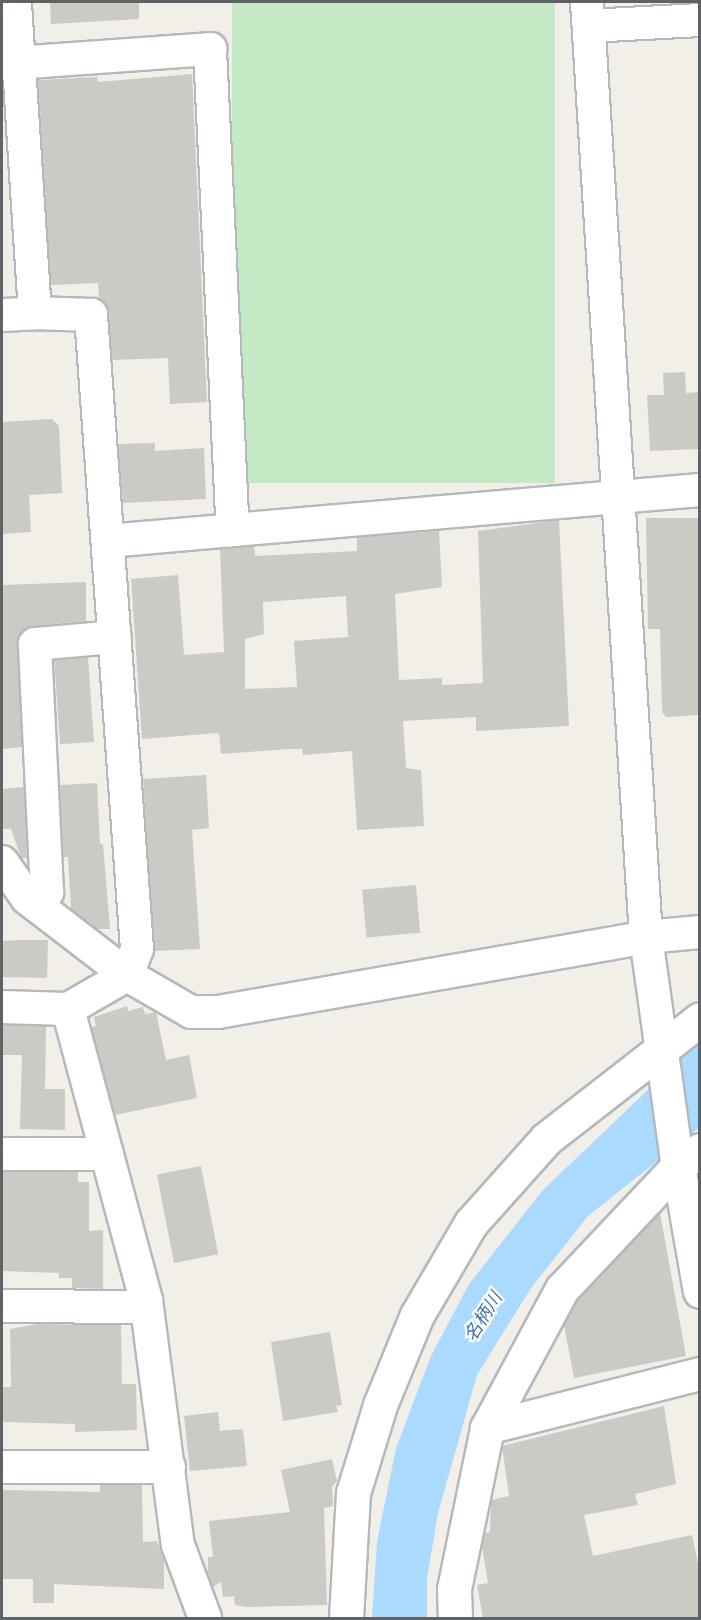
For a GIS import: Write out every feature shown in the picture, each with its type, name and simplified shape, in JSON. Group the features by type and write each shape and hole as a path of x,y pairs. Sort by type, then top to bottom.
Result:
{"street":[{"path":"15,2 10,63 35,313"},
{"path":"699,20 588,14 646,937 663,1056 685,1157 699,1291"},
{"path":"10,63 210,49 233,530"},
{"path":"2,315 35,313 91,315 137,949 127,975 68,1009 2,1007"},
{"path":"108,541 619,494 699,490"},
{"path":"38,906 47,892 35,644 115,637"},
{"path":"2,862 38,906 127,975 191,1012 218,1011 646,937 699,932"},
{"path":"68,1009 146,1307 178,1545 204,1618"},
{"path":"346,1618 353,1493 380,1405 417,1315 471,1223 546,1139 663,1056 699,1019"},
{"path":"2,1154 107,1154"},
{"path":"455,1618 454,1589 488,1428 562,1289 685,1157"},
{"path":"2,1306 146,1307"},
{"path":"488,1428 699,1374"},
{"path":"2,1467 169,1467"}],"green space":[{"path":"232,2 555,2 555,483 232,483"}],"water":[{"name":"名柄川","path":"699,1041 699,1128 588,1216 531,1288 477,1375 438,1513 427,1578 427,1618 372,1618 377,1542 396,1448 431,1356 469,1284 543,1190"}],"building":[{"path":"50,2 139,2 139,19 51,24"},
{"path":"192,74 207,402 170,404 168,358 112,360 109,314 99,299 98,283 51,285 38,80 97,77 98,82"},
{"path":"685,372 686,393 699,392 699,449 650,451 647,395 664,395 663,373"},
{"path":"52,419 59,426 62,493 29,495 31,532 2,534 2,422"},
{"path":"155,443 155,451 204,448 206,499 123,503 118,444"},
{"path":"646,518 699,518 699,715 666,717 662,712 660,629 648,629"},
{"path":"559,520 569,726 476,731 476,717 403,721 406,768 421,770 424,826 357,830 352,751 303,755 302,749 289,749 221,754 219,733 142,739 131,579 178,575 184,655 224,652 220,549 254,546 255,556 357,551 357,537 439,531 442,587 395,594 399,680 442,678 442,685 483,683 478,531","holes":["346,596 348,637 294,641 297,687 245,689 245,639 264,634 263,602"]},
{"path":"86,582 86,621 33,626 19,635 22,747 2,749 2,585"},
{"path":"88,657 94,742 60,744 54,659"},
{"path":"206,775 209,828 192,830 200,949 154,951 143,779"},
{"path":"97,783 100,844 103,844 110,929 97,929 71,909 68,857 63,857 60,785"},
{"path":"24,787 27,858 21,858 11,829 2,829 2,789"},
{"path":"416,885 420,933 366,938 362,890"},
{"path":"48,940 47,978 2,977 2,941"},
{"path":"127,1006 128,1011 143,1007 145,1014 156,1012 166,1060 189,1055 197,1098 115,1115 91,1027 96,1026 94,1017"},
{"path":"2,1025 46,1026 45,1089 65,1089 65,1130 20,1129 22,1055 2,1055"},
{"path":"201,1166 218,1254 174,1263 157,1175"},
{"path":"2,1172 78,1172 78,1182 89,1182 89,1231 103,1230 103,1289 72,1288 72,1278 59,1278 59,1273 2,1271"},
{"path":"660,1213 686,1356 574,1378 564,1325 577,1300"},
{"path":"37,1324 121,1325 122,1384 136,1384 137,1430 75,1432 75,1424 2,1422 2,1387 11,1387 10,1329"},
{"path":"330,1332 342,1405 336,1406 338,1412 283,1421 271,1342"},
{"path":"664,1406 676,1484 635,1494 638,1505 584,1515 593,1556 692,1535 699,1568 699,1618 483,1618 477,1585 488,1583 482,1546 485,1533 490,1532 491,1500 509,1496 502,1446"},
{"path":"218,1412 220,1431 243,1429 247,1466 190,1471 184,1416"},
{"path":"332,1459 337,1481 332,1487 333,1506 324,1508 327,1605 246,1607 235,1605 234,1596 223,1597 221,1582 213,1587 208,1575 208,1557 213,1557 209,1521 290,1512 281,1470"},
{"path":"100,1485 142,1485 143,1542 157,1541 164,1560 164,1589 54,1584 54,1603 33,1603 33,1579 2,1579 2,1490 100,1492"}]}
